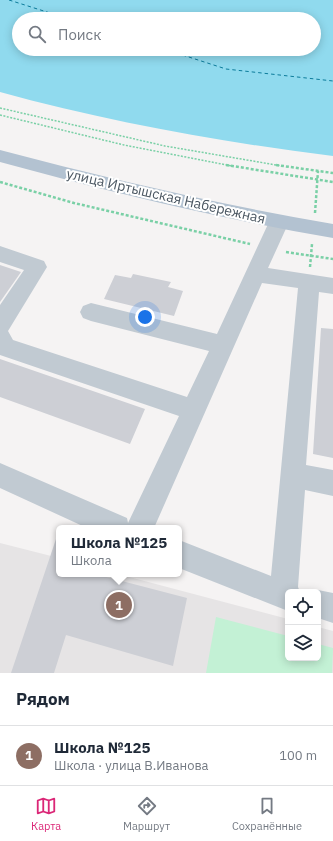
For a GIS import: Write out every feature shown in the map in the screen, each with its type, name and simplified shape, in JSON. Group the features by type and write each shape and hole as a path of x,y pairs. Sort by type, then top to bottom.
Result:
{"main road":[{"name":"улица Иртышская Набережная","path":"0,156 84,179 185,203 333,231"}],"street":[{"path":"141,525 279,222"},
{"path":"0,254 37,267 2,317"},
{"path":"255,274 333,286"},
{"path":"286,589 293,475 309,282"},
{"path":"91,312 223,345"},
{"path":"0,338 4,347 193,410"},
{"path":"0,475 110,525"},
{"path":"293,475 333,483"},
{"path":"182,555 285,596"},
{"path":"321,605 333,608"}],"path":[{"path":"0,108 69,126 224,156 333,173"},
{"path":"0,115 136,147 220,164 333,182"},
{"path":"0,182 74,203 267,248 333,259"}],"shaded area":[{"path":"0,543 56,557 56,577 129,577 285,618 285,661 321,661 321,628 333,631 333,673 0,673"}],"green space":[{"path":"216,617 285,635 285,661 321,661 321,645 333,648 332,673 206,673"}],"water":[{"path":"0,0 333,0 333,156 207,138 124,122 0,92"}],"building":[{"path":"0,265 21,272 0,302"},
{"path":"133,274 171,282 168,287 183,291 174,316 104,299 115,275 131,278"},
{"path":"321,328 333,329 333,458 313,454"},
{"path":"0,359 145,409 130,444 0,397"},
{"path":"56,539 56,577 106,577 187,598 173,666 66,635 54,673 11,673"}],"ferry route":[{"path":"9,0 47,12"},
{"path":"186,56 226,69 333,81"}],"place":[{"name":"Школа №125","path":"119,605"}]}
